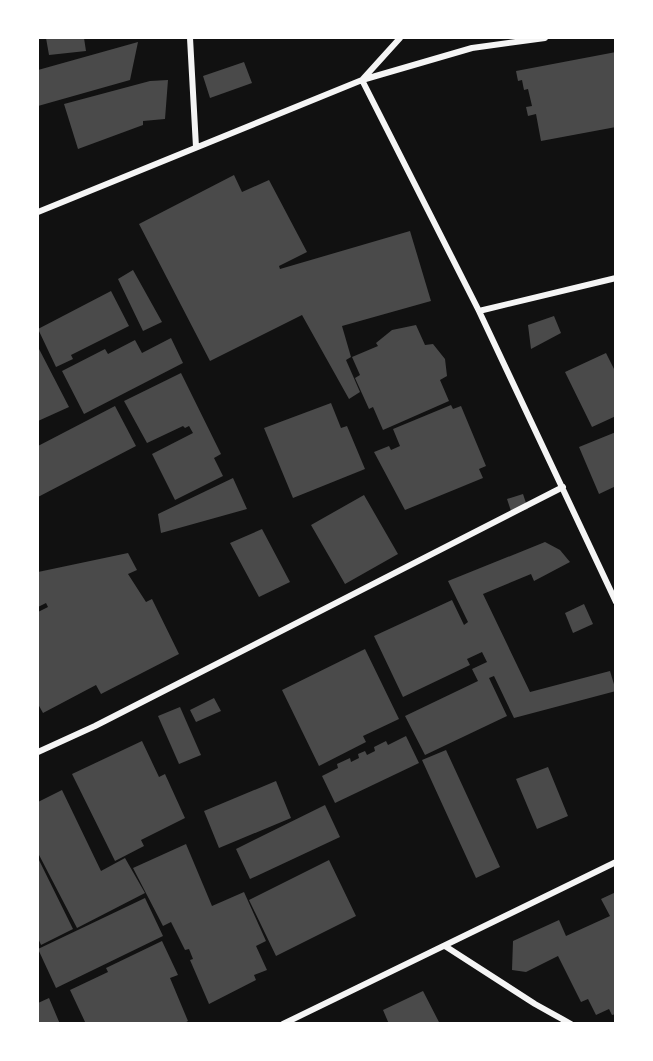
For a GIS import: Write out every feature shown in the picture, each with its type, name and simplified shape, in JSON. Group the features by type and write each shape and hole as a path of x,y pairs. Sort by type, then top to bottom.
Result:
{"street":[{"path":"189,38 196,147"},
{"path":"362,80 400,38"},
{"path":"38,212 362,80 472,48 545,38"},
{"path":"362,80 479,311 615,602"},
{"path":"479,311 615,278"},
{"path":"38,752 95,726 563,487"},
{"path":"283,1023 615,862"},
{"path":"445,946 535,1004 571,1023"}],"building":[{"path":"46,38 84,38 86,51 49,55"},
{"path":"138,42 130,80 38,106 38,70"},
{"path":"616,52 616,127 541,141 536,114 528,116 526,107 532,106 528,89 524,90 522,80 518,81 516,71"},
{"path":"244,62 252,83 210,98 203,76"},
{"path":"168,80 165,119 143,121 143,125 78,149 64,104 150,81"},
{"path":"234,175 242,192 269,180 307,252 279,266 280,269 410,231 431,301 342,326 351,357 346,360 360,392 349,399 302,315 210,361 139,224"},
{"path":"133,270 162,322 143,331 118,279"},
{"path":"111,291 129,326 71,355 73,359 56,367 38,329"},
{"path":"554,316 561,333 531,349 528,325"},
{"path":"416,325 425,345 433,344 445,359 447,376 440,380 449,401 383,430 373,407 369,409 355,378 360,375 352,357 378,346 376,343 392,330"},
{"path":"171,338 183,363 84,414 62,371 105,349 108,354 135,340 142,353"},
{"path":"38,347 69,407 38,421"},
{"path":"606,353 616,373 616,416 592,427 565,372"},
{"path":"181,373 221,454 214,458 223,476 175,500 152,454 193,433 189,426 185,428 183,426 147,443 124,401"},
{"path":"331,403 341,428 347,426 365,469 293,498 264,428"},
{"path":"451,405 453,409 461,406 486,466 479,469 483,478 405,510 374,452 389,446 391,450 400,446 393,429"},
{"path":"115,406 136,446 38,497 38,446"},
{"path":"616,432 616,486 599,494 579,447"},
{"path":"233,478 247,509 161,533 158,514"},
{"path":"523,494 528,509 512,514 507,499"},
{"path":"364,495 398,554 345,584 311,525"},
{"path":"262,529 290,582 259,597 230,543"},
{"path":"545,542 560,550 570,562 534,581 531,574 483,594 530,692 610,671 616,691 514,718 494,676 489,678 507,716 425,755 405,716 478,681 472,669 487,662 482,652 467,659 470,665 403,697 374,636 452,600 464,625 468,622 448,581"},
{"path":"128,553 137,570 128,574 146,602 152,599 179,654 101,694 96,685 43,713 38,704 38,612 48,607 46,603 38,607 38,572"},
{"path":"584,604 593,624 573,633 565,613"},
{"path":"365,649 399,719 363,736 366,742 319,766 282,690"},
{"path":"214,698 221,711 196,722 190,710"},
{"path":"180,707 201,755 179,764 158,716"},
{"path":"406,736 419,763 335,803 322,776 338,768 337,764 350,758 351,762 359,758 358,754 365,751 367,755 375,751 374,747 386,741 388,745"},
{"path":"142,741 159,777 165,774 185,818 141,840 144,846 115,861 72,774"},
{"path":"446,750 500,867 476,878 422,760"},
{"path":"548,767 568,816 537,829 516,779"},
{"path":"276,781 291,818 219,848 204,811"},
{"path":"62,790 101,871 125,858 145,893 77,928 38,853 38,802"},
{"path":"325,805 340,837 250,879 236,849"},
{"path":"186,844 212,906 244,892 266,941 256,946 267,970 254,975 256,980 209,1004 190,960 193,959 189,949 185,950 171,922 163,926 133,868"},
{"path":"38,858 73,929 41,945 38,938"},
{"path":"329,860 356,916 276,956 249,900"},
{"path":"616,892 616,1014 612,1015 609,1009 596,1015 588,999 581,1002 558,956 526,972 512,970 513,941 559,920 566,936 610,916 601,899"},
{"path":"145,898 163,936 56,988 38,949"},
{"path":"162,941 178,975 170,978 188,1021 183,1024 86,1024 70,990 108,972 106,968"},
{"path":"423,991 440,1024 389,1024 383,1010"},
{"path":"49,998 60,1024 38,1024 38,1003"}]}
